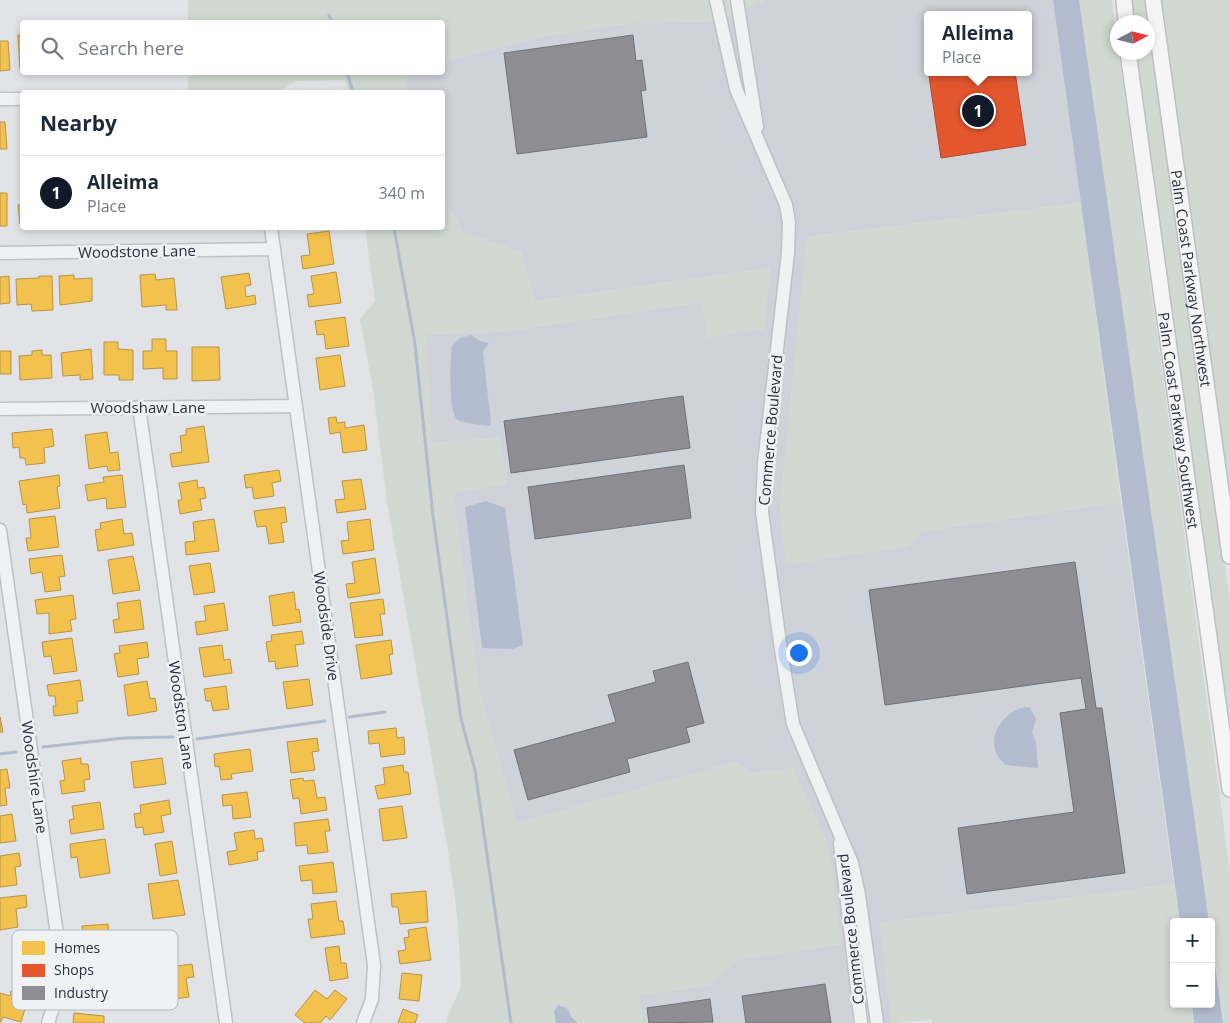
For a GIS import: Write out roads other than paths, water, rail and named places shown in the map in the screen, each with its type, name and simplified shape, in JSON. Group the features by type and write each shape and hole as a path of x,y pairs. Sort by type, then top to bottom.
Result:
{"main road":[{"path":"1124,0 1125,15"},
{"name":"Palm Coast Parkway Northwest","path":"1153,0 1230,556"},
{"name":"Palm Coast Parkway Southwest","path":"1129,60 1230,789"}],"street":[{"path":"716,0 736,90 758,140"},
{"path":"738,0 758,140"},
{"path":"724,39 743,38"},
{"path":"0,99 20,99"},
{"name":"Commerce Boulevard","path":"758,140 786,205 789,222 788,253 764,463 762,512 780,643 794,724 852,863 858,886 877,1023"},
{"name":"Woodside Drive","path":"271,230 374,966 372,999 363,1023"},
{"name":"Woodstone Lane","path":"0,253 274,249"},
{"name":"Woodshaw Lane","path":"0,409 296,406"},
{"name":"Woodston Lane","path":"139,407 226,1023"},
{"name":"Woodshire Lane","path":"0,530 56,930"},
{"name":"Commerce Boulevard","path":"840,835 842,875 861,1023"},
{"name":"Woodshire Lane","path":"48,1023 52,1010"}],"water":[{"path":"1053,0 1079,0 1208,918 1179,918"},
{"path":"471,335 482,342 489,343 483,352 491,423 489,426 458,420 455,416 451,398 452,346 460,338"},
{"path":"486,501 505,508 523,645 513,649 482,648 465,507"},
{"path":"1025,707 1030,708 1036,719 1032,733 1036,742 1038,768 1006,765 995,749 996,731 1001,723 1016,710"},
{"path":"1215,964 1223,1023 1194,1023 1192,1008 1215,1008"},
{"path":"558,1005 567,1008 572,1018 578,1023 556,1023 554,1011"}],"waterway":[{"path":"329,15 331,20"},
{"path":"348,75 352,90"},
{"path":"394,230 415,344 433,516 461,719 475,770 511,1023"},
{"path":"349,717 385,712"},
{"path":"197,739 325,721"},
{"path":"43,747 124,738 173,737"},
{"path":"0,754 16,752"}],"place":[{"name":"Alleima","path":"978,111"}]}
